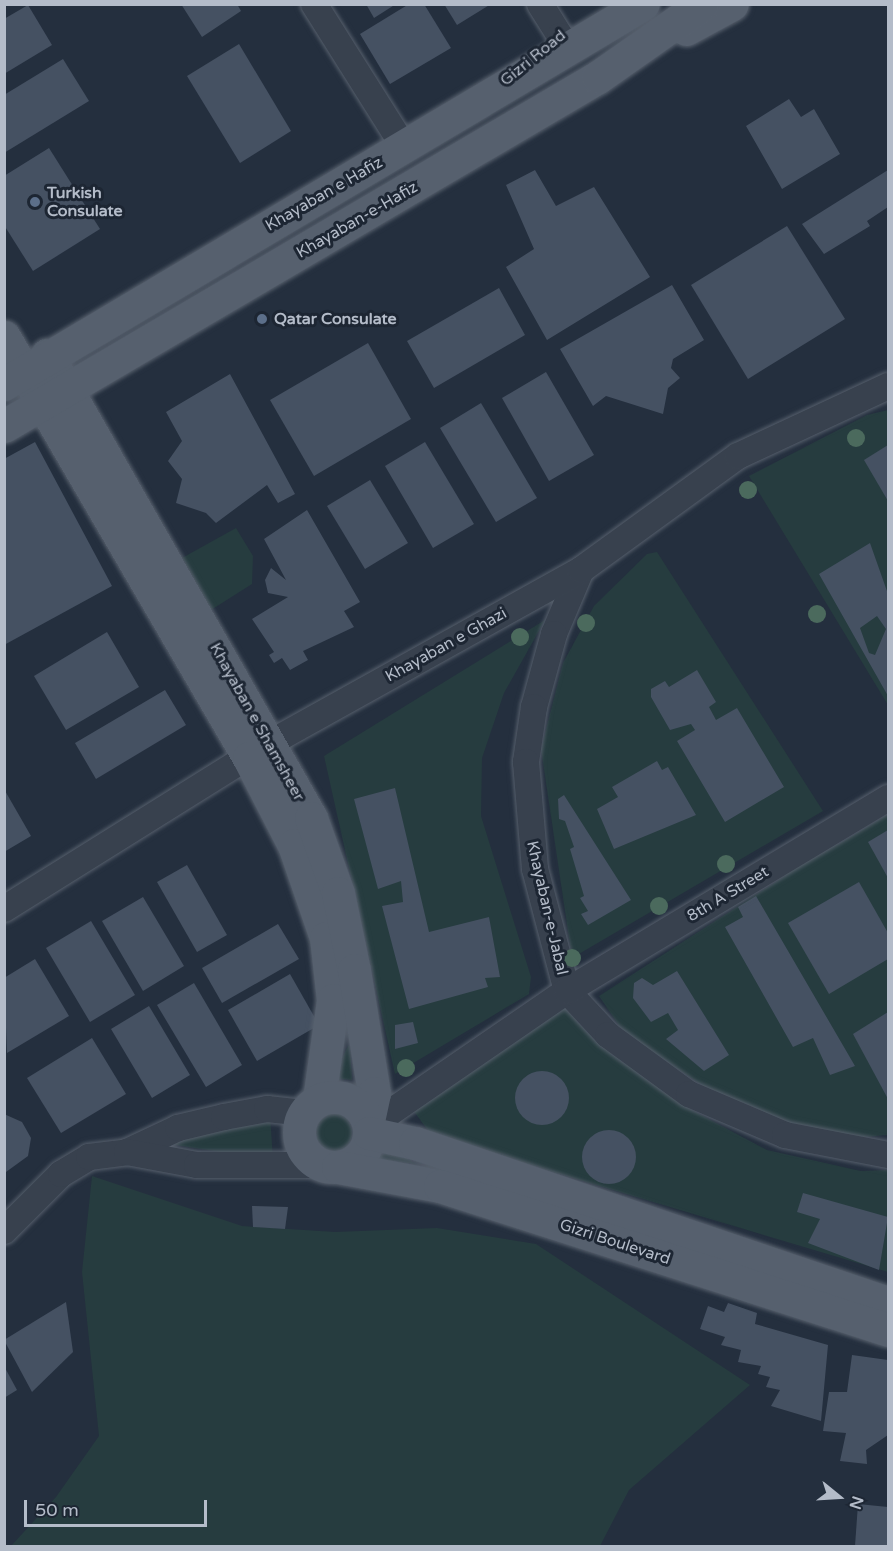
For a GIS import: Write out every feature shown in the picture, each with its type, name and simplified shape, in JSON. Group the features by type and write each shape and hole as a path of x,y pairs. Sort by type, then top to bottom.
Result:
{"main road":[{"name":"Gizri Road","path":"464,113 561,45 602,4"},
{"path":"561,45 643,4"},
{"name":"Khayaban-e-Hafiz","path":"4,426 598,77 702,4"},
{"path":"598,77 732,4"},
{"name":"Khayaban e Hafiz","path":"26,370 464,113"},
{"name":"Khayaban e Shamsheer","path":"4,337 26,370 54,396 260,751 311,818 338,892 374,1093 369,1127"},
{"name":"Khayaban e Shamsheer","path":"260,751 326,938 333,1000 311,1106"},
{"path":"349,1100 369,1127 360,1156 330,1166 300,1140 311,1106 349,1100"},
{"name":"Gizri Boulevard","path":"369,1127 888,1303"},
{"name":"Gizri Boulevard","path":"330,1166 440,1186 888,1330"}],"street":[{"path":"314,4 404,147"},
{"path":"540,4 561,45"},
{"name":"Khayaban e Ghazi","path":"4,909 260,751 581,570 738,456 888,386"},
{"name":"Khayaban-e-Jabal","path":"581,570 551,645 526,762 535,869 567,991 608,1035 717,1108 785,1135 888,1155"},
{"name":"8th A Street","path":"369,1127 567,991 888,798"},
{"path":"4,1231 61,1174 89,1157 127,1152 178,1128 224,1117 267,1109 311,1106"},
{"path":"127,1152 197,1165 330,1166"}],"green space":[{"path":"888,410 888,705 749,476 867,415"},
{"path":"236,528 253,556 252,584 211,610 182,558"},
{"path":"657,552 823,811 572,958 541,749 563,663 594,606 647,554"},
{"path":"545,620 504,693 482,758 481,816 531,977 529,994 395,1074 324,756"},
{"path":"888,814 888,1135 852,1138 776,1120 712,1092 624,1033 599,996 785,876 781,867 834,837 838,844"},
{"path":"563,1006 590,1035 686,1107 767,1150 861,1171 888,1170 888,1272 432,1136 410,1106"},
{"path":"350,1043 352,1080 331,1078"},
{"path":"330,1111 345,1118 352,1133 345,1148 330,1155 315,1148 308,1133 315,1118"},
{"path":"270,1114 273,1160 169,1144"},
{"path":"373,1138 416,1164 367,1158"},
{"path":"92,1176 242,1226 335,1232 437,1228 536,1244 750,1385 629,1490 600,1546 11,1546 56,1497 99,1436 82,1272"}],"building":[{"path":"181,4 237,4 241,11 202,37"},
{"path":"366,4 396,4 374,18"},
{"path":"409,4 424,4 451,48 390,84 360,34"},
{"path":"444,4 491,4 457,25"},
{"path":"28,5 52,45 4,74 4,19"},
{"path":"239,44 291,131 240,163 187,76"},
{"path":"63,59 89,101 4,153 4,95"},
{"path":"789,99 801,117 814,109 840,154 782,189 746,126"},
{"path":"49,148 100,229 33,271 4,225 4,176"},
{"path":"535,170 556,206 594,187 650,277 547,340 506,267 534,249 506,185"},
{"path":"888,170 888,207 867,221 870,226 824,254 802,224"},
{"path":"787,226 845,319 748,379 691,285"},
{"path":"672,285 704,340 673,359 671,368 680,378 668,388 663,414 606,396 593,406 560,349"},
{"path":"499,288 525,335 434,388 407,341"},
{"path":"368,343 411,419 314,476 270,400"},
{"path":"546,372 594,455 549,481 502,398"},
{"path":"230,374 295,494 278,503 267,485 216,523 206,513 176,503 182,479 168,461 182,441 166,412"},
{"path":"481,403 537,498 496,522 440,428"},
{"path":"35,442 112,586 4,645 4,459"},
{"path":"425,442 474,524 433,548 385,466"},
{"path":"888,445 888,501 864,460"},
{"path":"370,480 408,543 365,569 327,506"},
{"path":"307,510 360,602 344,611 354,627 303,651 308,660 290,670 282,658 274,663 269,655 274,652 252,619 288,597 268,593 265,580 271,568 286,580 264,539"},
{"path":"870,543 888,594 888,696 819,574","holes":["877,616 886,629 875,655 869,653 860,628"]},
{"path":"107,632 139,687 66,730 34,676"},
{"path":"697,670 716,702 709,707 716,720 737,708 784,787 725,822 677,741 695,730 691,724 670,730 651,697 651,689 665,681 669,687"},
{"path":"165,690 186,725 96,779 75,743"},
{"path":"657,761 662,770 668,767 696,815 614,849 597,809 618,797 612,787"},
{"path":"395,788 429,932 489,917 500,977 485,978 488,987 409,1009 382,906 403,902 401,881 378,889 354,799"},
{"path":"4,789 31,836 4,852"},
{"path":"564,795 631,900 588,925 581,914 588,911 580,898 584,896 570,849 574,847 565,821 559,819 558,799"},
{"path":"888,830 888,878 868,842"},
{"path":"187,865 227,935 197,952 157,882"},
{"path":"859,882 888,933 888,959 829,994 788,923"},
{"path":"756,896 855,1066 830,1075 813,1038 793,1047 725,927 743,917 738,907"},
{"path":"143,897 184,966 143,991 102,921"},
{"path":"91,921 135,995 90,1022 46,948"},
{"path":"278,924 299,959 222,1003 202,968"},
{"path":"35,959 69,1016 7,1053 4,978"},
{"path":"677,971 729,1055 704,1071 666,1039 678,1030 668,1013 651,1022 633,998 634,983 642,978 653,985"},
{"path":"290,974 319,1025 257,1061 228,1010"},
{"path":"194,983 242,1065 206,1087 157,1005"},
{"path":"149,1006 190,1075 152,1098 111,1029"},
{"path":"888,1012 888,1099 853,1034"},
{"path":"413,1022 418,1043 395,1049 395,1025"},
{"path":"92,1038 126,1094 61,1133 27,1078"},
{"path":"537,1071 547,1071 557,1075 565,1083 569,1098 565,1113 557,1121 547,1125 537,1125 527,1121 519,1113 515,1103 515,1093 519,1083 527,1075"},
{"path":"4,1114 22,1122 31,1138 28,1156 6,1172"},
{"path":"604,1130 614,1130 624,1134 632,1142 636,1157 632,1172 624,1180 614,1184 604,1184 594,1180 586,1172 582,1162 582,1152 586,1142 594,1134"},
{"path":"803,1193 888,1217 879,1270 808,1243 820,1219 797,1212"},
{"path":"252,1206 288,1207 285,1229 253,1227"},
{"path":"66,1302 73,1352 32,1392 4,1340"},
{"path":"728,1303 757,1313 755,1324 828,1345 821,1421 771,1406 780,1390 766,1387 770,1377 758,1374 761,1366 738,1362 741,1350 721,1345 725,1337 700,1329 708,1306 724,1312"},
{"path":"852,1355 888,1360 888,1435 866,1450 867,1464 840,1461 846,1433 823,1431 829,1392 847,1392"},
{"path":"4,1366 17,1390 4,1398"},
{"path":"858,1504 888,1507 888,1546 855,1546"}],"place":[{"name":"Turkish Consulate","path":"35,202"},
{"name":"Qatar Consulate","path":"262,319"}]}
